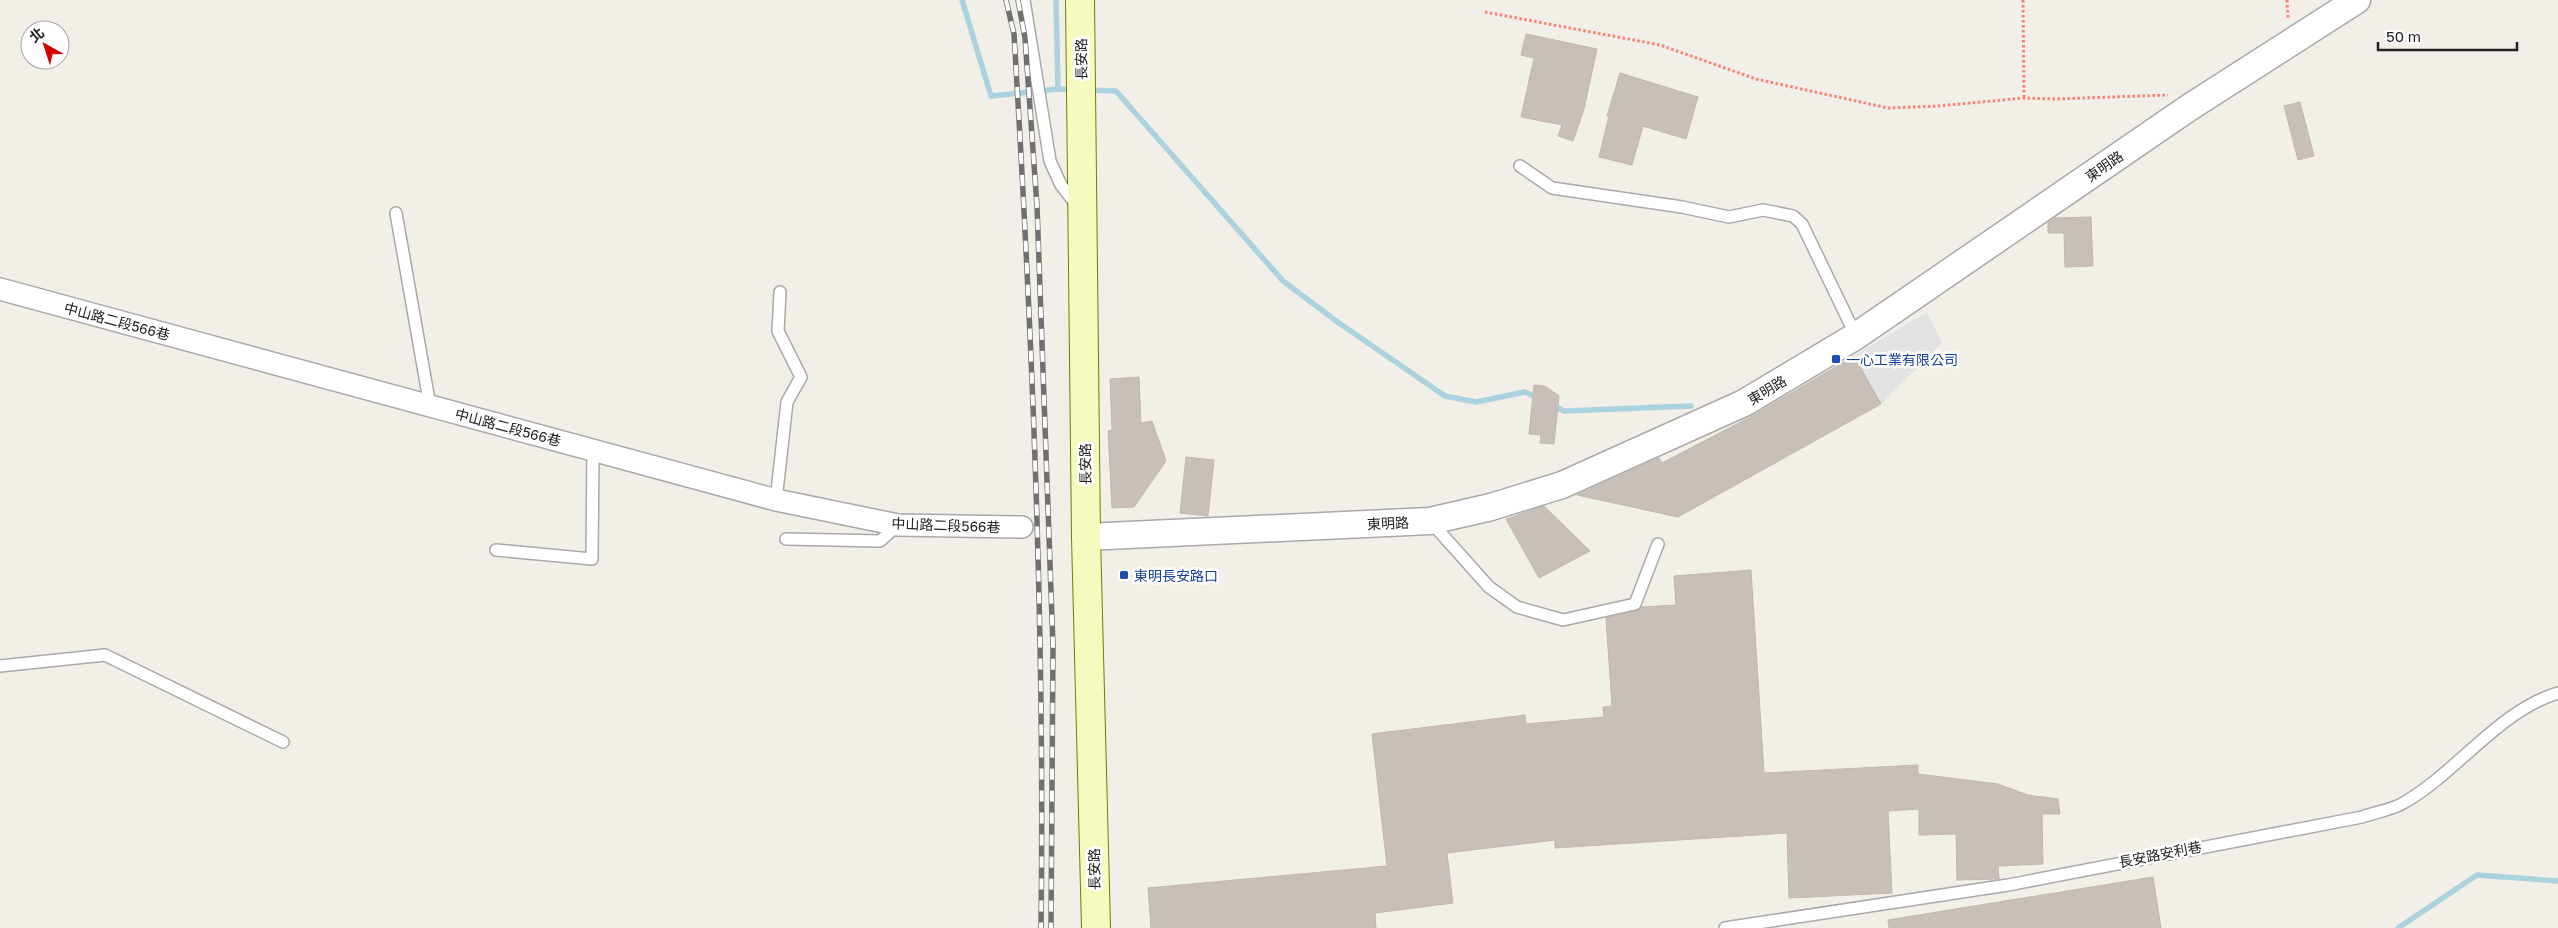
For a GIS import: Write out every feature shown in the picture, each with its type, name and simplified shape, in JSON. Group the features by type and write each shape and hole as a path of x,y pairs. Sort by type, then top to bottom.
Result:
{"main road":[{"name":"長安路","path":"1080,0 1086,537 1096,928"}],"street":[{"name":"東明路","path":"1086,537 1430,521 1490,507 1562,485 1744,403 1856,336 2190,106 2357,0"},
{"name":"中山路二段566巷","path":"0,289 776,500 898,525 1022,527"}],"lane":[{"path":"1024,0 1050,161 1062,185 1083,215"},
{"path":"1520,166 1552,188 1682,207 1729,217 1763,210 1793,216 1802,224 1856,336"},
{"path":"396,213 430,406"},
{"path":"776,500 787,402 802,376 778,331 780,292"},
{"path":"496,550 592,559 593,450"},
{"path":"1430,521 1489,587 1517,607 1563,620 1635,604 1658,544"},
{"path":"786,539 880,541 898,525"},
{"path":"0,666 105,655 283,742"},
{"name":"長安路安利巷","path":"1725,928 2008,885 2362,816 2404,803 2517,713 2544,697 2558,693"}],"path":[{"path":"2023,0 2024,98"},
{"path":"1486,12 1660,45 1756,79 1888,108 1938,106 2024,98 2055,99 2173,94 2190,106"}],"shaded area":[{"path":"1927,312 1942,343 1881,404 1854,356"}],"building":[{"path":"1526,34 1597,49 1584,109 1573,141 1558,136 1562,125 1521,117 1534,58 1521,55"},
{"path":"1620,73 1698,97 1686,139 1643,126 1632,165 1599,157 1609,116 1607,116"},
{"path":"2300,102 2314,156 2298,160 2284,106"},
{"path":"2091,217 2093,266 2065,267 2064,233 2048,233 2048,223 2055,218"},
{"path":"1854,356 1881,404 1678,517 1577,495 1659,458 1662,463 1752,416"},
{"path":"1139,377 1141,423 1152,421 1166,461 1134,507 1112,508 1108,431 1112,430 1110,379"},
{"path":"1534,385 1545,386 1559,396 1554,444 1540,443 1541,435 1529,434"},
{"path":"1186,457 1214,460 1208,516 1180,513"},
{"path":"1544,506 1590,551 1539,578 1506,519"},
{"path":"1751,570 1764,773 1918,765 1918,774 1998,784 2028,795 2058,799 2060,814 2042,814 2043,864 1998,866 1999,879 1957,880 1956,834 1919,835 1919,809 1888,811 1892,893 1789,898 1787,833 1555,848 1555,840 1447,853 1453,903 1375,913 1376,928 1151,928 1148,888 1387,866 1372,734 1525,715 1526,724 1604,717 1603,707 1612,706 1606,618 1637,611 1642,607 1676,605 1674,576"},
{"path":"2153,877 2161,928 1889,928 1888,920"}],"waterway":[{"path":"962,0 991,96 1058,89"},
{"path":"1056,0 1058,89 1075,90"},
{"path":"1089,90 1116,91 1283,281 1339,323 1445,396 1476,402 1525,392 1539,399"},
{"path":"1552,405 1564,411 1691,406"},
{"path":"2398,928 2477,875 2558,881"}],"railway":[{"path":"1006,0 1014,34 1032,369 1041,704 1041,928"},
{"path":"1018,0 1025,38 1037,206 1053,646 1051,928"}],"place":[{"name":"一心工業有限公司","path":"1836,359"},
{"name":"東明長安路口","path":"1124,575"}]}
